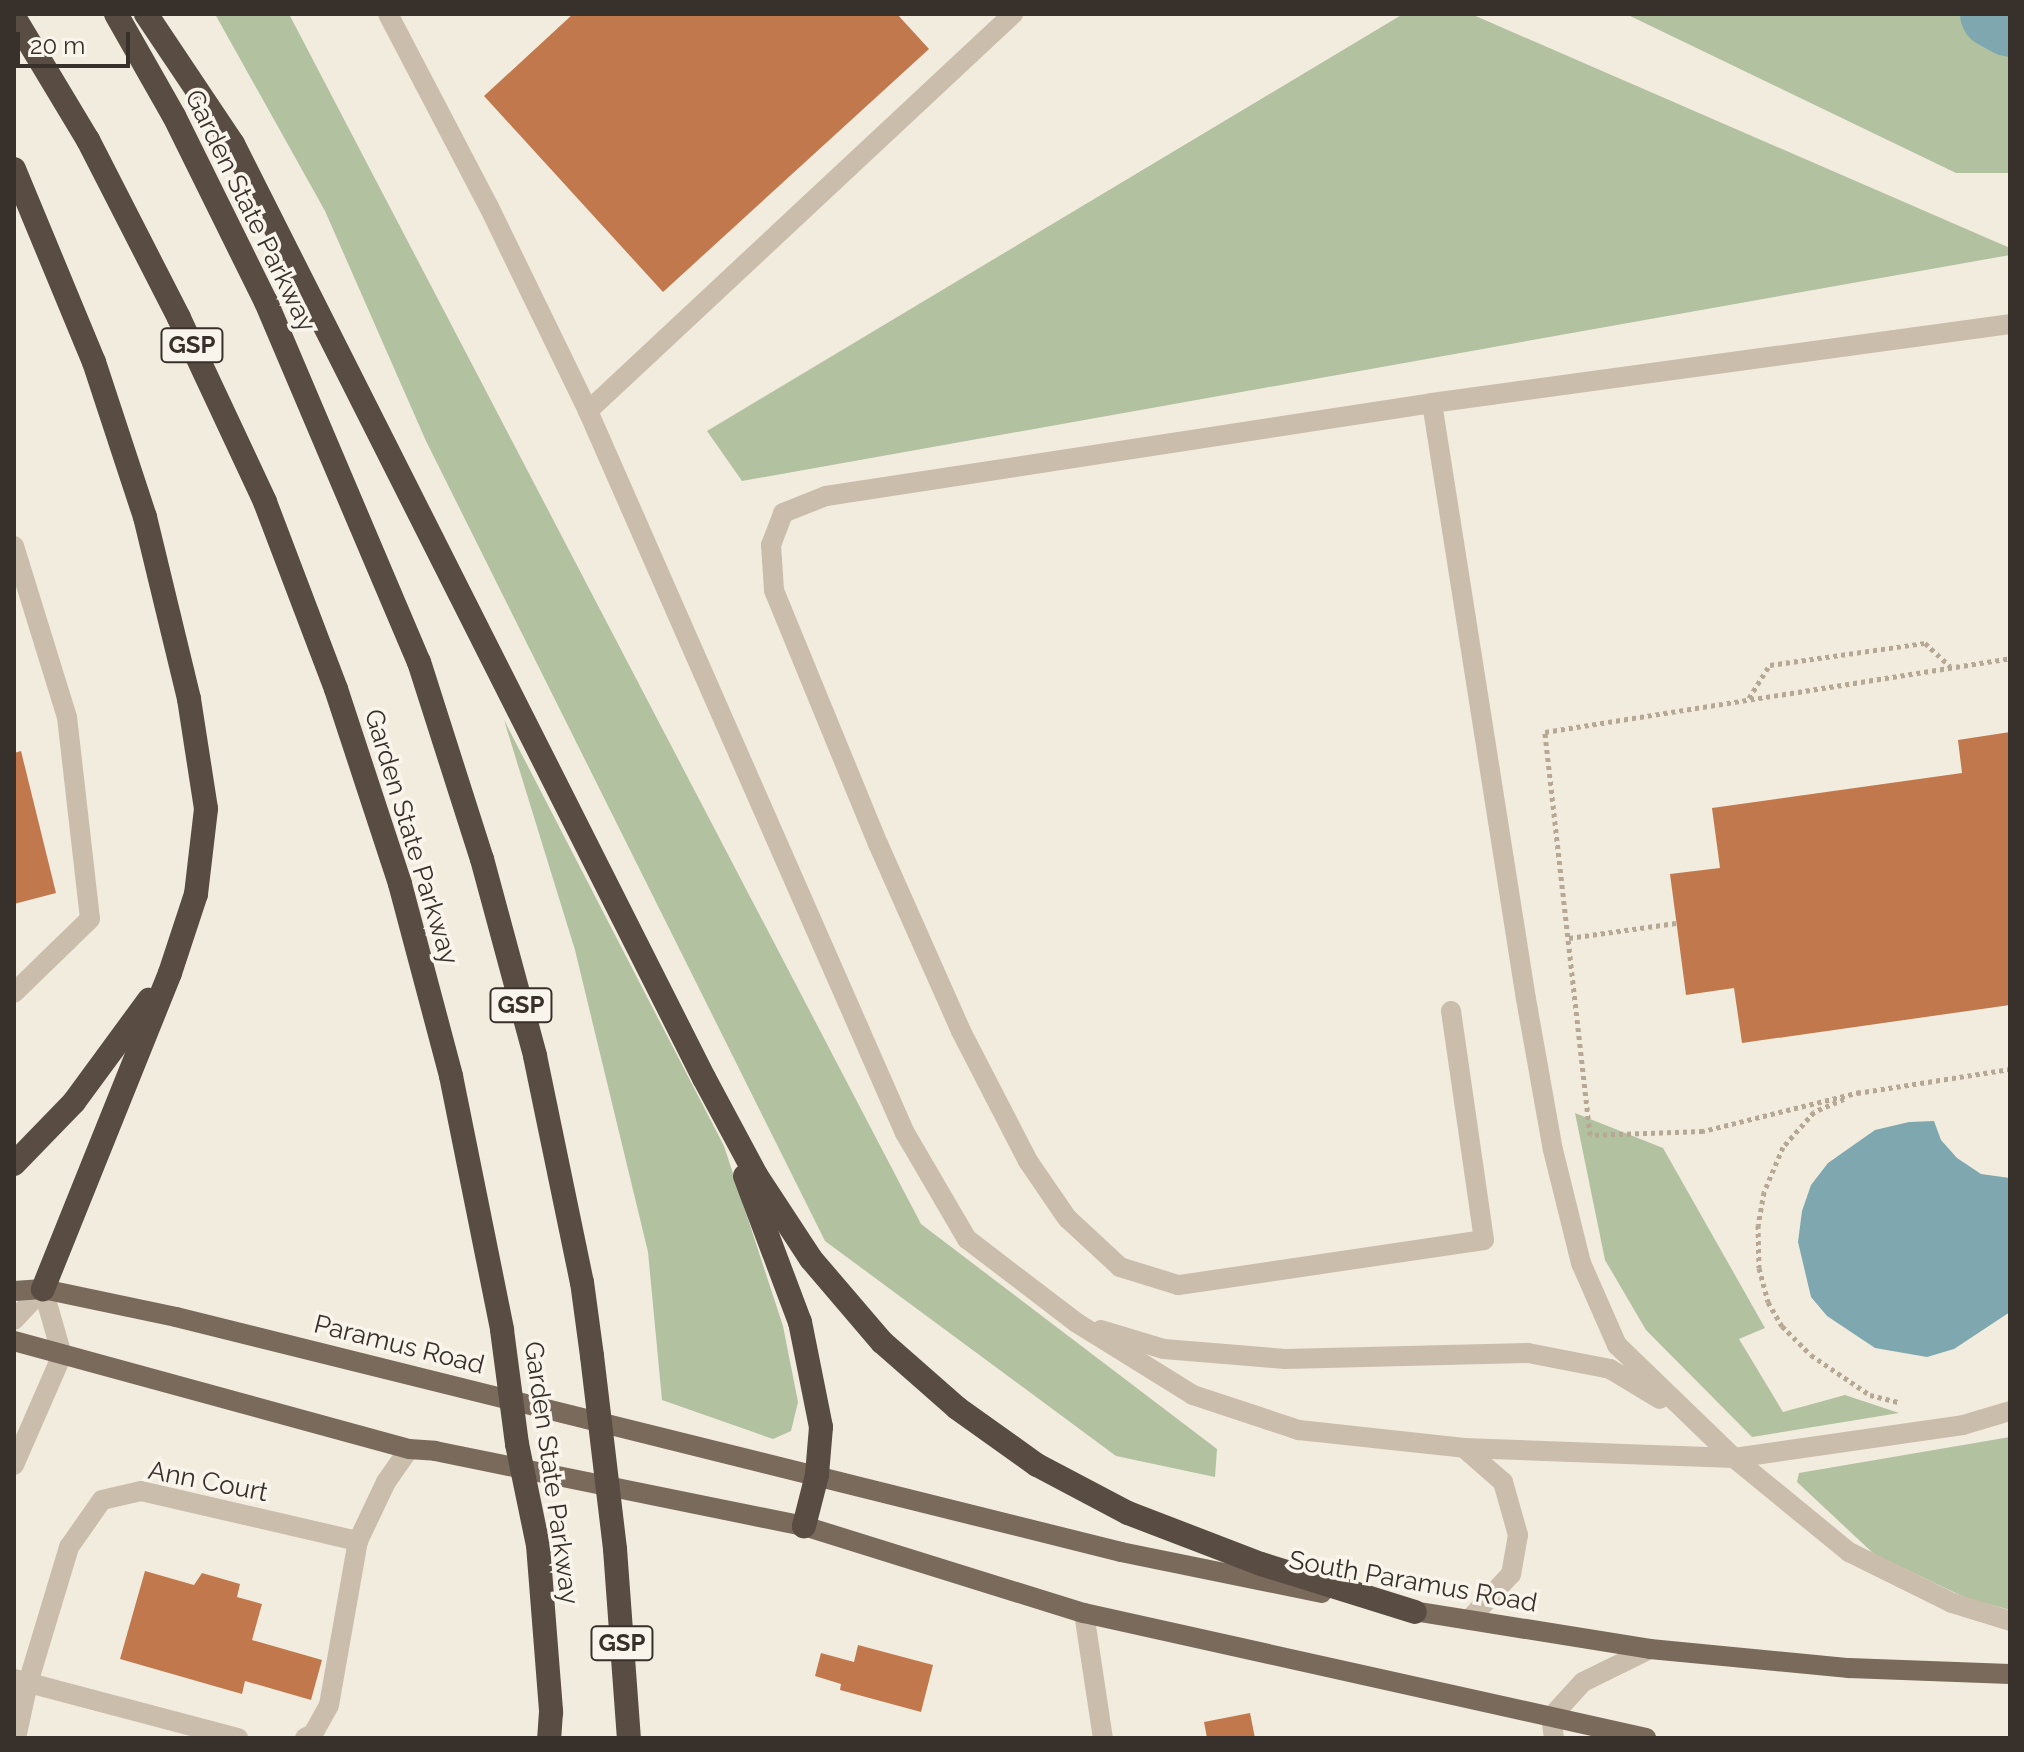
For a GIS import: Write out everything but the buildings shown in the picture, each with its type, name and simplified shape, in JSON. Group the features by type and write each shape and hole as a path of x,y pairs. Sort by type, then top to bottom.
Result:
{"highway":[{"name":"Garden State Parkway","path":"116,14 174,116 266,302 419,662 482,859 535,1056 582,1282 615,1549 629,1738"},
{"path":"146,14 233,144 704,1078 756,1175 811,1259 882,1342 957,1408 1037,1465 1128,1513 1261,1564 1415,1612"},
{"name":"Garden State Parkway","path":"14,17 88,140 179,318 265,502 336,689 400,884 447,1062 502,1330 517,1444 538,1545 551,1712 549,1738"},
{"path":"14,169 94,362 145,517 189,699 206,809 196,894 170,973 43,1289"},
{"path":"14,1164 74,1102 170,973"},
{"path":"704,1078 800,1322 821,1427 817,1475 804,1526"}],"main road":[{"name":"Paramus Road","path":"14,1291 43,1289 176,1317 817,1475"},
{"path":"14,1341 409,1449 450,1454 804,1526 1084,1613 1646,1738"},
{"name":"South Paramus Road","path":"817,1475 1121,1552 1415,1612 1650,1649 1849,1668 2010,1674"}],"street":[{"path":"388,14 489,207 588,411 905,1133 967,1239 1077,1323 1193,1395 1299,1430 1464,1448 1734,1458 1963,1425 2010,1411"},
{"path":"588,411 1013,14"},
{"path":"1451,1011 1484,1240 1178,1285 1120,1267 1067,1218 1028,1161 978,1068 878,844 774,590 771,545 783,513 826,496 1432,403 2010,324"},
{"path":"1432,403 1526,999 1553,1150 1581,1263 1617,1345 1734,1458 1849,1552 1952,1603 2010,1621"},
{"path":"14,546 67,717 90,919 14,993"},
{"path":"14,1320 43,1289"},
{"path":"14,1465 62,1355 43,1289"},
{"path":"1077,1323 1164,1349 1285,1359 1528,1353 1610,1369 1691,1417"},
{"path":"1464,1448 1503,1482 1518,1535 1511,1574 1469,1620"},
{"path":"305,1738 313,1734 329,1705 358,1541 386,1482 409,1449"},
{"name":"Ann Court","path":"16,1738 21,1681 69,1547 102,1500 141,1491 358,1541"},
{"path":"1084,1613 1103,1738"},
{"path":"1554,1738 1551,1717 1583,1682 1650,1649"},
{"path":"21,1681 238,1738"}],"path":[{"path":"1748,699 1770,665 1925,643 1951,667"},
{"path":"2010,658 1545,732 1590,1135 1703,1131 1860,1092 2010,1069"},
{"path":"1569,938 1676,923"},
{"path":"1860,1092 1814,1112 1783,1147 1764,1192 1758,1225 1759,1268 1768,1302 1782,1326 1811,1355 1870,1395 1898,1402 1913,1400"}],"green space":[{"path":"215,14 289,14 921,1224 1217,1449 1215,1477 1116,1456 825,1241 426,441 325,211"},
{"path":"1403,14 1471,14 2010,248 2010,255 742,481 707,431"},
{"path":"1626,14 2010,14 2010,173 1956,173"},
{"path":"504,720 724,1146 783,1326 798,1402 791,1431 773,1439 662,1400 648,1252 575,950"},
{"path":"1575,1113 1663,1148 1765,1328 1739,1339 1783,1412 1845,1395 1899,1413 1752,1437 1646,1330 1605,1260"},
{"path":"2010,1437 2010,1610 1966,1598 1874,1554 1797,1482 1799,1473"}],"water":[{"path":"1934,1121 1941,1140 1957,1158 1981,1174 2010,1178 2010,1312 1954,1349 1927,1357 1875,1348 1827,1316 1811,1297 1798,1242 1802,1211 1811,1185 1828,1163 1875,1130 1909,1122"}],"waterway":[{"path":"1994,14 2010,23"}]}
